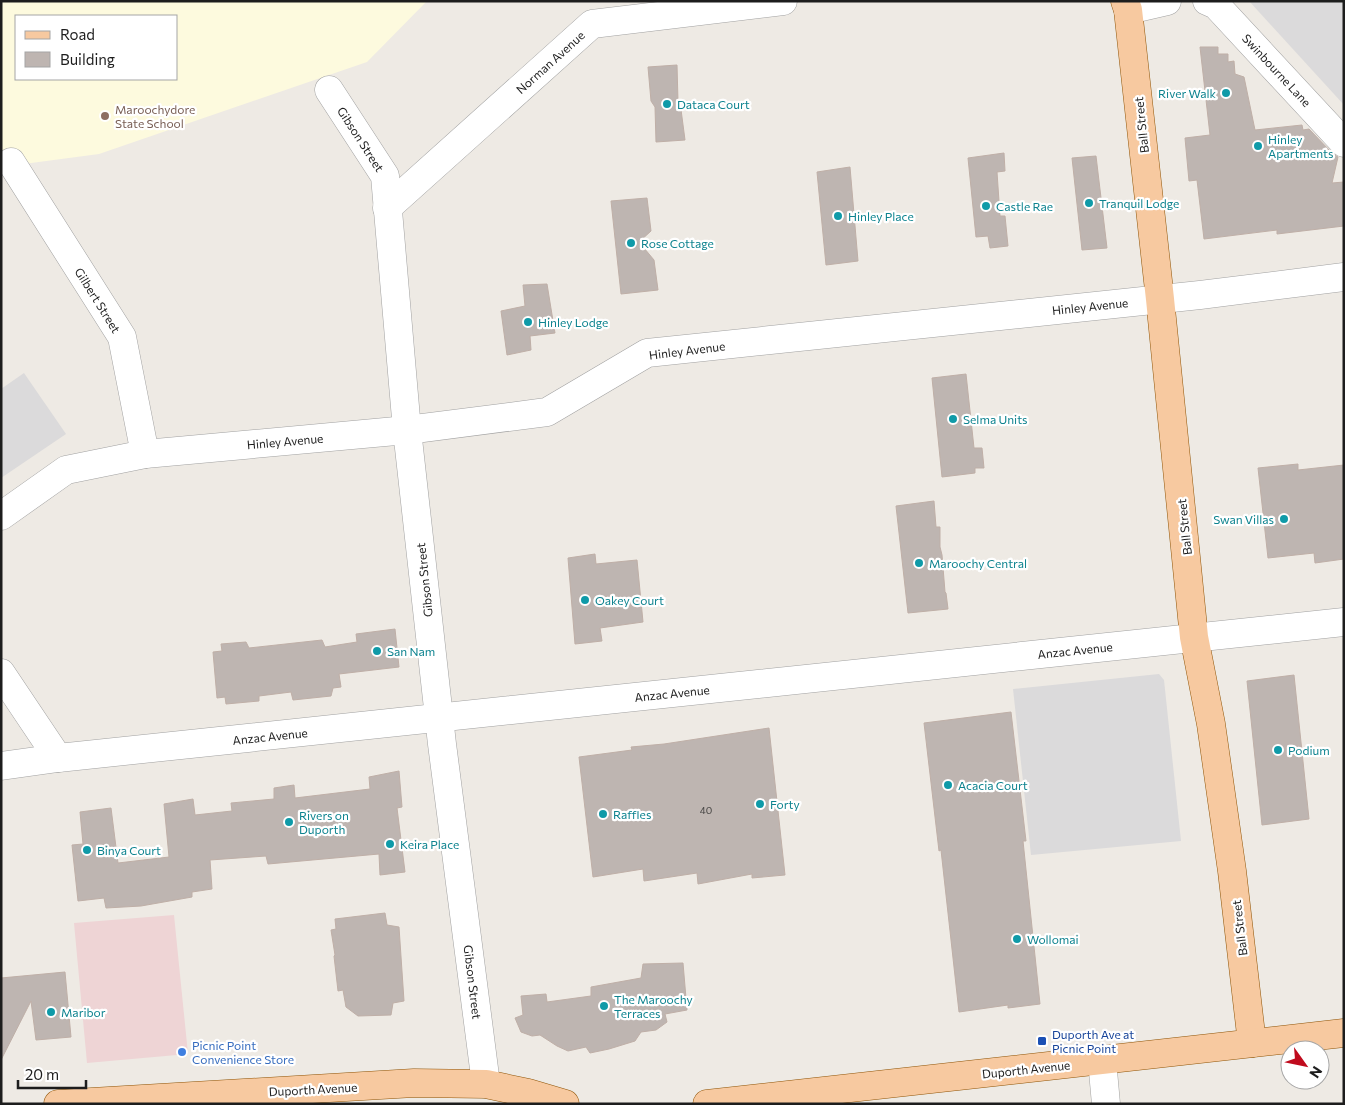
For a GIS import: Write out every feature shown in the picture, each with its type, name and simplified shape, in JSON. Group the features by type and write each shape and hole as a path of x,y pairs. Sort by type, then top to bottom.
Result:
{"main road":[{"name":"Ball Street","path":"1126,5 1160,299 1194,637 1211,724 1232,871 1252,1043"},
{"name":"Duporth Avenue","path":"707,1104 1344,1033"},
{"name":"Duporth Avenue","path":"58,1104 414,1083 486,1084 528,1093 565,1104"}],"street":[{"name":"Norman Avenue","path":"387,208 592,24 782,1"},
{"path":"1126,5 1167,1"},
{"name":"Swinbourne Lane","path":"1207,1 1216,5 1344,143"},
{"name":"Gibson Street","path":"329,90 385,176 407,430 440,718 486,1084"},
{"name":"Gilbert Street","path":"11,162 122,337 145,454"},
{"name":"Hinley Avenue","path":"1,516 66,470 145,454 407,430 547,412 647,353 1160,299 1344,277"},
{"name":"Anzac Avenue","path":"1,766 58,758 1344,622"},
{"path":"1,673 58,758"},
{"path":"1102,1060 1106,1104"}],"shaded area":[{"name":"Maroochydore State School","path":"1,1 427,1 367,62 99,154 1,167"},
{"path":"1249,1 1344,1 1344,105"},
{"path":"24,373 66,434 1,478 1,389"},
{"path":"1159,674 1164,680 1181,841 1031,855 1013,689"},
{"path":"174,915 188,1054 87,1063 74,923"}],"building":[{"path":"1200,47 1218,47 1218,54 1228,54 1228,62 1234,61 1235,74 1244,77 1255,130 1302,125 1303,130 1309,129 1338,157 1332,183 1344,182 1344,226 1277,234 1277,230 1204,239 1197,180 1189,181 1185,138 1210,135"},
{"name":"Dataca Court","path":"677,65 678,102 680,102 685,140 656,142 655,107 651,101 648,67"},
{"name":"Castle Rae","path":"1004,153 1005,171 997,172 1000,216 1005,216 1008,246 990,248 988,236 976,237 968,158"},
{"name":"Tranquil Lodge","path":"1096,156 1107,248 1082,250 1072,158"},
{"name":"Hinley Place","path":"850,167 858,261 826,265 817,172"},
{"name":"Rose Cottage","path":"647,198 651,231 639,242 654,260 658,290 621,294 611,201"},
{"name":"Hinley Lodge","path":"547,284 555,333 530,336 531,350 507,355 501,311 525,306 523,285"},
{"name":"Selma Units","path":"966,374 974,448 982,448 984,468 975,468 975,473 942,477 932,378"},
{"path":"1298,464 1298,470 1344,465 1344,559 1315,563 1314,553 1268,558 1258,468"},
{"name":"Maroochy Central","path":"934,501 936,527 940,527 940,547 948,609 908,613 896,506"},
{"path":"595,554 596,564 637,560 643,622 600,628 602,641 575,644 568,558"},
{"path":"395,629 399,667 339,674 341,687 333,688 331,696 293,700 291,692 259,696 259,701 226,704 225,697 217,698 213,652 222,651 221,644 246,642 249,648 322,640 325,647 357,642 356,634"},
{"name":"Podium","path":"1294,675 1309,819 1262,825 1247,681"},
{"path":"1011,712 1026,841 1023,841 1040,1004 1008,1008 1008,1005 959,1012 941,850 939,851 924,723"},
{"path":"769,728 785,875 752,878 752,874 698,884 697,873 644,881 643,869 593,877 579,757 632,750 631,747 664,744"},
{"path":"399,771 402,807 397,808 405,872 380,875 379,854 268,864 266,856 210,860 212,889 192,892 192,897 141,906 106,908 104,898 78,901 72,845 83,844 80,812 111,808 118,863 169,857 164,804 193,799 195,815 232,811 231,803 274,799 274,788 294,785 295,798 370,789 369,777"},
{"path":"385,913 387,925 399,927 404,1001 393,1003 391,1015 358,1016 346,1007 343,990 338,991 331,930 336,929 335,919"},
{"name":"The Maroochy Terraces","path":"683,963 687,1010 665,1014 667,1022 656,1030 641,1032 635,1041 590,1053 586,1047 568,1051 540,1035 532,1036 521,1032 515,1018 523,1015 521,996 546,994 547,1002 591,996 591,987 641,978 643,964"},
{"path":"65,972 71,1037 36,1040 31,1001 1,1060 1,978"}],"place":[{"name":"River Walk","path":"1226,93"},
{"name":"Dataca Court","path":"667,104"},
{"name":"Maroochydore State School","path":"105,116"},
{"name":"Hinley Apartments","path":"1258,146"},
{"name":"Tranquil Lodge","path":"1089,203"},
{"name":"Castle Rae","path":"986,206"},
{"name":"Hinley Place","path":"838,216"},
{"name":"Rose Cottage","path":"631,243"},
{"name":"Hinley Lodge","path":"528,322"},
{"name":"Selma Units","path":"953,419"},
{"name":"Swan Villas","path":"1284,519"},
{"name":"Maroochy Central","path":"919,563"},
{"name":"Oakey Court","path":"585,600"},
{"name":"San Nam","path":"377,651"},
{"name":"Podium","path":"1278,750"},
{"name":"Acacia Court","path":"948,785"},
{"name":"Forty","path":"760,804"},
{"name":"Raffles","path":"603,814"},
{"name":"Rivers on Duporth","path":"289,822"},
{"name":"Keira Place","path":"390,844"},
{"name":"Binya Court","path":"87,850"},
{"name":"Wollomai","path":"1017,939"},
{"name":"The Maroochy Terraces","path":"604,1006"},
{"name":"Maribor","path":"51,1012"},
{"name":"Duporth Ave at Picnic Point","path":"1042,1041"},
{"name":"Picnic Point Convenience Store","path":"182,1052"}]}
